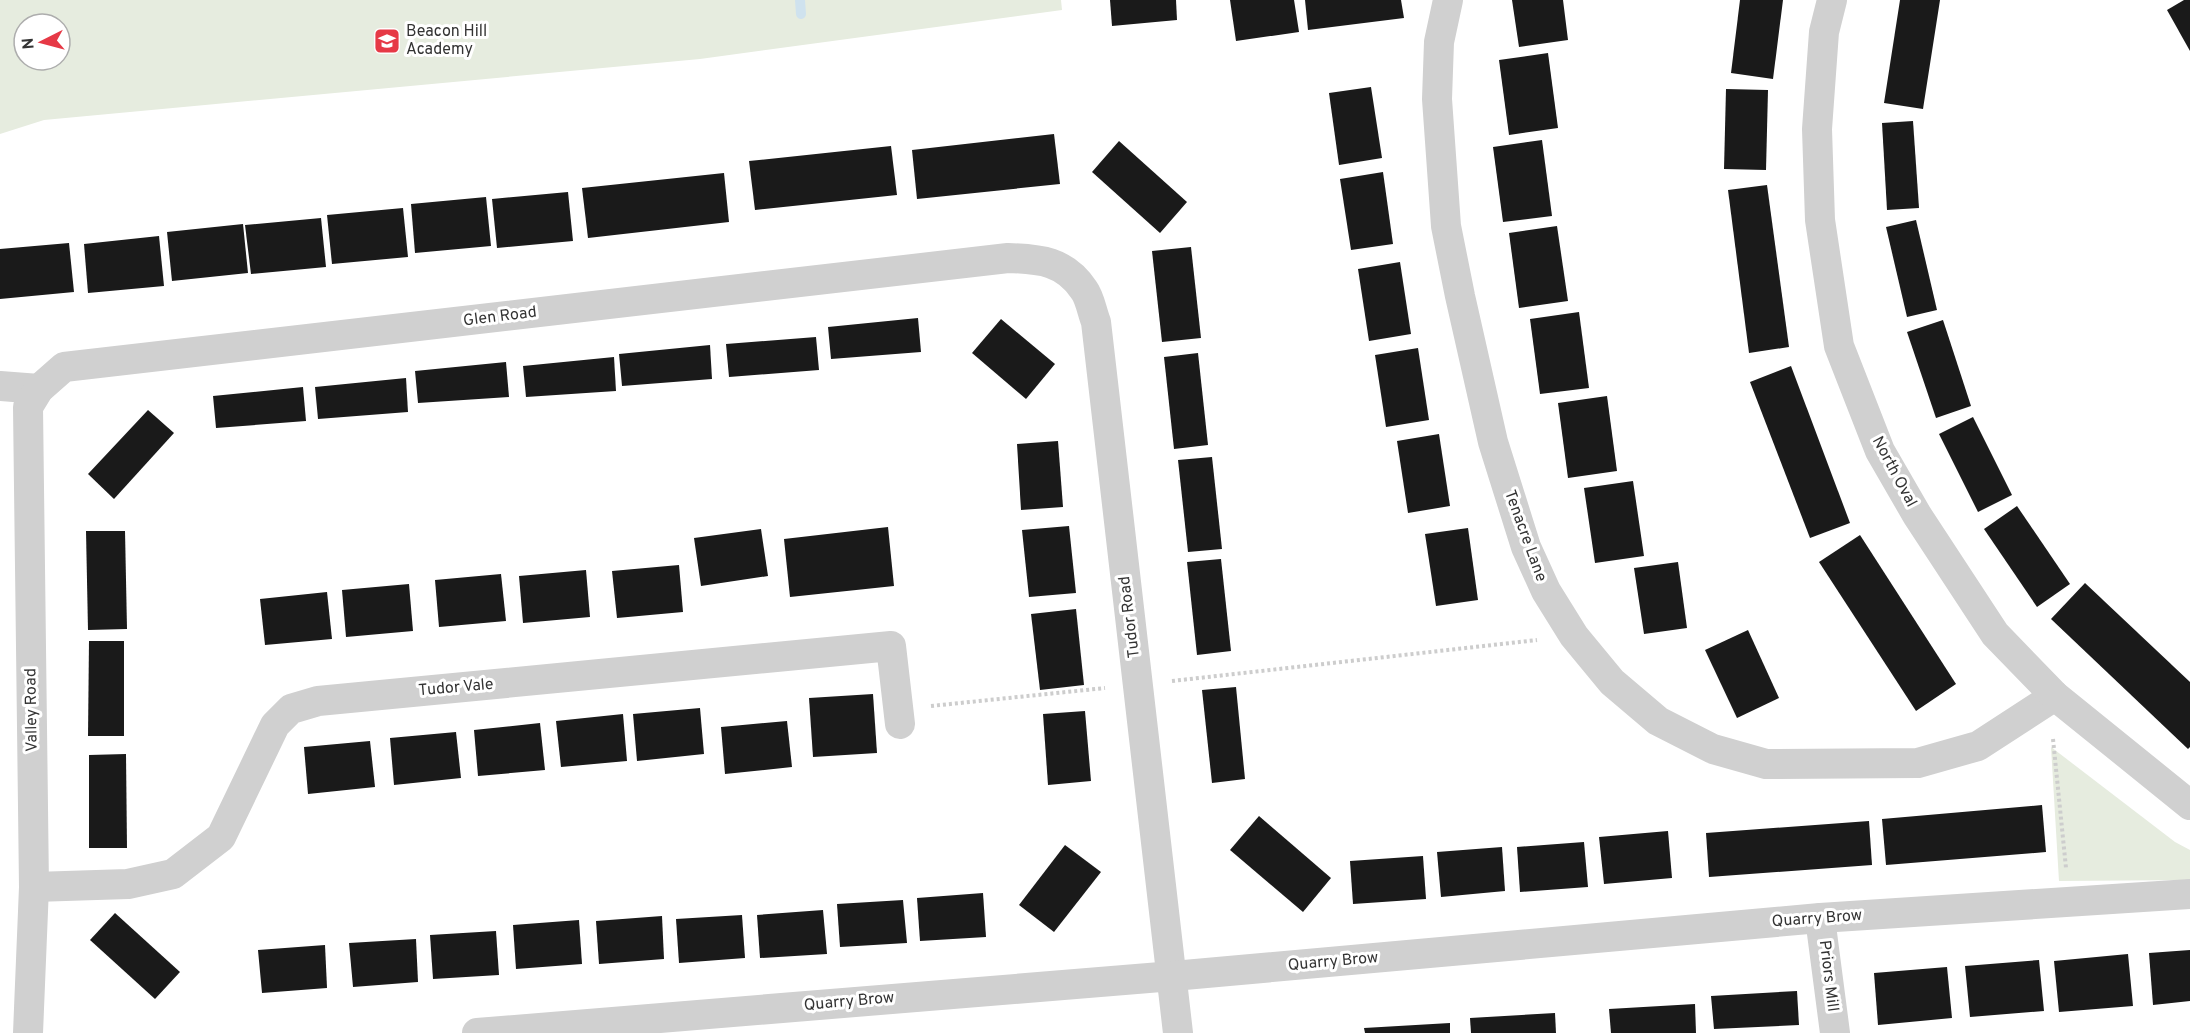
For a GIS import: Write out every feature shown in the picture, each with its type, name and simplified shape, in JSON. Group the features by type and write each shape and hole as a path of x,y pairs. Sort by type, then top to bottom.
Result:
{"street":[{"name":"Tenacre Lane","path":"1448,0 1439,42 1437,99 1446,226 1493,442 1526,547 1546,591 1574,636 1612,682 1658,721 1713,749 1766,764 1918,763 1978,746 2055,696"},
{"name":"North Oval","path":"1832,0 1824,32 1817,129 1820,220 1839,346 1880,452 1917,515 1995,634 2055,696 2190,806"},
{"name":"Glen Road","path":"39,389 64,367 1008,258"},
{"name":"Tudor Road","path":"1008,258 1036,259 1065,269 1085,291 1096,322 1178,1033"},
{"path":"0,386 39,389"},
{"name":"Valley Road","path":"28,1033 34,887 28,407 39,389"},
{"name":"Tudor Vale","path":"34,887 128,884 173,874 220,837 275,726 291,709 318,701 891,646 899,717"},
{"name":"Quarry Brow","path":"477,1033 1173,976 1820,918 2190,894"},
{"name":"Priors Mill","path":"1820,918 1835,1033"}],"path":[{"path":"899,717 1138,685 1574,636"},
{"path":"2028,713 2052,736 2069,902"}],"shaded area":[{"name":"Beacon Hill Academy","path":"0,0 1061,0 1062,10 700,59 44,120 0,134"},
{"path":"2051,747 2175,842 2190,850 2190,880 2059,881"}],"building":[{"path":"1110,0 1176,0 1177,20 1112,26"},
{"path":"1230,0 1294,0 1299,32 1236,41"},
{"path":"1305,0 1401,0 1404,18 1308,30"},
{"path":"1512,0 1563,0 1568,40 1519,47"},
{"path":"1740,0 1783,0 1773,79 1731,73"},
{"path":"1900,0 1940,0 1923,109 1884,103"},
{"path":"2184,0 2190,0 2190,51 2167,10"},
{"path":"1548,53 1558,128 1509,135 1499,60"},
{"path":"1371,87 1382,158 1339,165 1329,93"},
{"path":"1726,89 1768,90 1766,170 1724,169"},
{"path":"1913,121 1919,208 1887,210 1882,123"},
{"path":"1054,134 1060,184 917,199 912,150"},
{"path":"1542,140 1552,216 1503,222 1493,147"},
{"path":"1119,141 1187,202 1160,233 1092,172"},
{"path":"891,146 897,195 755,210 749,161"},
{"path":"1383,172 1393,244 1351,250 1340,179"},
{"path":"724,173 729,222 588,238 582,188"},
{"path":"1767,185 1789,347 1749,353 1728,190"},
{"path":"568,192 573,241 497,248 492,199"},
{"path":"486,197 491,246 415,253 411,204"},
{"path":"403,208 408,257 332,264 327,215"},
{"path":"321,218 326,267 251,274 245,225"},
{"path":"1916,220 1937,310 1907,317 1886,227"},
{"path":"243,224 248,273 172,281 167,232"},
{"path":"1557,226 1568,301 1519,308 1509,233"},
{"path":"159,236 164,286 88,293 84,244"},
{"path":"69,243 74,292 0,299 0,249"},
{"path":"1191,247 1201,338 1162,342 1152,251"},
{"path":"1400,262 1411,334 1369,341 1358,269"},
{"path":"1579,312 1589,388 1540,394 1530,319"},
{"path":"918,318 921,352 831,359 828,327"},
{"path":"1001,319 1055,364 1026,399 972,353"},
{"path":"1943,320 1971,406 1936,418 1907,332"},
{"path":"816,337 819,370 729,377 726,344"},
{"path":"710,345 712,379 622,386 619,354"},
{"path":"1418,348 1429,420 1386,427 1375,355"},
{"path":"1198,353 1208,445 1174,449 1164,357"},
{"path":"614,357 616,391 526,397 523,366"},
{"path":"506,362 509,397 418,403 415,371"},
{"path":"1791,366 1850,523 1810,538 1750,382"},
{"path":"406,378 408,412 318,419 315,387"},
{"path":"303,387 306,421 216,428 213,396"},
{"path":"1607,396 1617,471 1568,478 1558,403"},
{"path":"148,410 174,433 114,499 88,474"},
{"path":"1973,417 2012,495 1978,512 1939,434"},
{"path":"1439,434 1450,506 1408,513 1397,441"},
{"path":"1058,441 1063,507 1021,510 1017,444"},
{"path":"1212,457 1222,549 1188,552 1178,460"},
{"path":"1633,481 1644,556 1595,563 1584,488"},
{"path":"2017,506 2070,584 2037,607 1984,529"},
{"path":"1069,526 1076,593 1029,597 1022,530"},
{"path":"888,527 894,586 790,597 784,539"},
{"path":"1468,528 1478,600 1436,606 1425,534"},
{"path":"761,529 768,576 701,586 694,538"},
{"path":"86,531 125,531 127,629 88,630"},
{"path":"1860,535 1956,684 1916,711 1819,562"},
{"path":"1221,559 1231,651 1197,655 1187,562"},
{"path":"1678,562 1687,628 1644,634 1634,568"},
{"path":"679,565 683,612 617,618 612,571"},
{"path":"586,570 590,617 523,623 519,576"},
{"path":"501,574 506,621 439,627 435,580"},
{"path":"2085,583 2190,682 2190,747 2188,749 2051,619"},
{"path":"409,584 413,631 346,637 342,590"},
{"path":"327,592 332,639 265,645 260,599"},
{"path":"1076,609 1084,685 1040,690 1031,614"},
{"path":"1748,630 1779,698 1737,718 1705,650"},
{"path":"89,641 124,641 124,736 88,736"},
{"path":"1236,687 1245,779 1212,783 1202,690"},
{"path":"873,694 877,753 813,757 809,698"},
{"path":"700,708 704,754 637,761 633,714"},
{"path":"1085,711 1091,781 1048,785 1043,714"},
{"path":"623,714 627,761 561,767 556,721"},
{"path":"787,721 792,767 725,774 721,727"},
{"path":"540,723 545,770 478,776 474,730"},
{"path":"456,732 461,778 394,785 390,738"},
{"path":"370,741 375,787 308,794 304,747"},
{"path":"126,754 127,848 89,848 89,755"},
{"path":"2042,805 2046,852 1886,865 1882,819"},
{"path":"1259,816 1331,878 1303,912 1230,850"},
{"path":"1869,821 1872,865 1709,877 1706,833"},
{"path":"1668,831 1672,878 1604,884 1599,837"},
{"path":"1584,842 1588,887 1520,892 1517,847"},
{"path":"1065,845 1101,872 1054,932 1019,905"},
{"path":"1502,847 1505,891 1441,897 1437,852"},
{"path":"1423,856 1426,899 1353,904 1350,861"},
{"path":"983,893 986,937 920,941 917,898"},
{"path":"903,900 907,943 840,947 837,904"},
{"path":"823,910 827,954 760,958 757,915"},
{"path":"115,913 180,972 155,999 90,940"},
{"path":"742,915 745,958 679,963 676,919"},
{"path":"662,916 664,959 599,964 596,921"},
{"path":"579,920 582,964 516,969 513,925"},
{"path":"496,931 499,975 433,979 430,935"},
{"path":"416,939 418,982 353,987 349,943"},
{"path":"325,945 327,988 262,993 258,950"},
{"path":"2190,950 2190,1001 2153,1005 2149,953"},
{"path":"2128,954 2133,1006 2059,1012 2054,961"},
{"path":"2039,960 2044,1011 1970,1017 1965,966"},
{"path":"1947,967 1952,1018 1878,1025 1874,973"},
{"path":"1797,991 1799,1025 1714,1029 1711,996"},
{"path":"1695,1004 1696,1033 1611,1033 1609,1009"},
{"path":"1555,1013 1556,1033 1471,1033 1470,1018"},
{"path":"1450,1023 1450,1033 1365,1033 1364,1028"}],"waterway":[{"path":"800,0 801,14"}],"place":[{"name":"Beacon Hill Academy","path":"387,41"}]}
